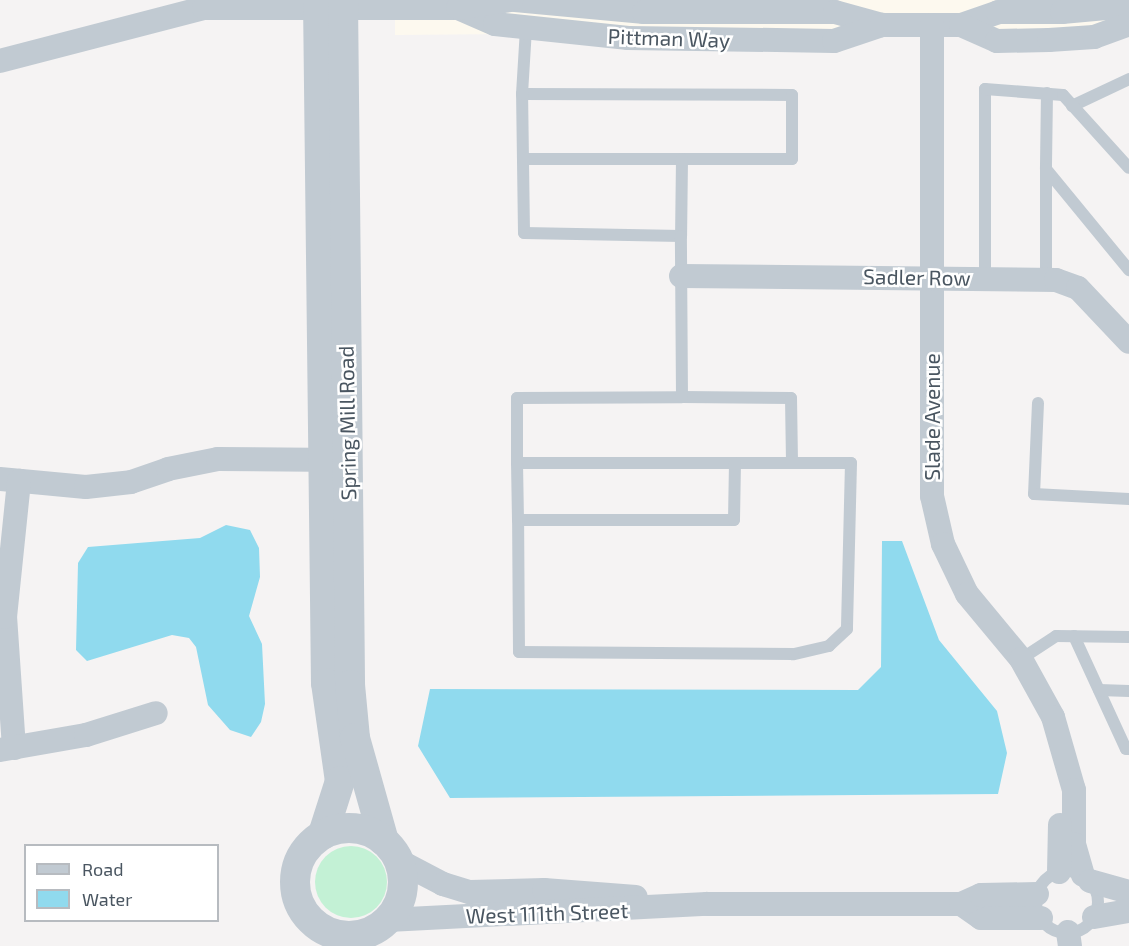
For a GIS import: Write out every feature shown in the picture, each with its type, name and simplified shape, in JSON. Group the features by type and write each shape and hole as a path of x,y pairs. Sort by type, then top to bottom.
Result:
{"street":[{"name":"Pittman Way","path":"0,62 183,12 231,6 331,3 458,8 513,0 644,12 835,12 882,26"},
{"name":"Spring Mill Road","path":"323,834 340,781 326,683 335,460 331,3"},
{"name":"Pittman Way","path":"458,8 495,24 664,40 834,40 882,26 961,26 998,12 1062,12 1129,6"},
{"name":"Pittman Way","path":"961,26 997,40 1039,40 1095,37 1115,32 1129,24"},
{"name":"Slade Avenue","path":"932,26 931,478 936,513 943,544 967,594 1022,659 1053,717 1066,773 1061,789 1077,876"},
{"name":"Sadler Row","path":"681,276 1046,280 1078,288 1129,342"},
{"path":"156,713 86,735 7,749 5,617 10,480 86,487 131,482 168,469 218,459 335,460"},
{"name":"Spring Mill Road","path":"335,460 352,719 392,851"},
{"path":"355,828 392,851 403,893 376,932 344,936 317,935 296,895 295,877 299,860 323,834 355,828"},
{"name":"West 111th Street","path":"392,851 443,884 470,892 585,891 707,904 961,904 981,895 1037,894"},
{"path":"1077,876 1129,892"},
{"name":"West 111th Street","path":"376,932 707,904"},
{"name":"West 111th Street","path":"961,904 981,918 1041,918"},
{"path":"1094,917 1129,911"}],"lane":[{"path":"526,28 522,94 524,233 681,236"},
{"path":"1072,106 1129,79"},
{"path":"985,278 985,89 1063,95 1129,168"},
{"path":"1046,280 1047,93"},
{"path":"522,94 792,95 792,159 523,159"},
{"path":"682,159 682,397"},
{"path":"1046,169 1129,270"},
{"path":"517,463 735,463 792,463 850,463 847,629 829,646 793,654 519,652 517,463 517,398 791,398 792,463"},
{"path":"1038,403 1034,494 1129,499"},
{"path":"518,520 734,520 735,463"},
{"path":"1022,659 1056,636 1129,637"},
{"path":"1074,636 1126,749 1129,749"},
{"path":"1099,690 1129,691"},
{"path":"1077,876 1098,898 1094,917 1069,939 1048,926 1041,918 1037,894 1042,884 1077,876"}],"shaded area":[{"path":"395,0 1129,0 1129,28 395,35"}],"green space":[{"path":"358,846 377,856 385,868 387,882 385,896 377,908 365,916 344,918 325,908 317,896 315,875 325,856 337,848"}],"water":[{"path":"226,525 250,530 259,548 260,577 249,616 262,644 265,704 261,722 251,737 230,730 208,705 196,647 189,638 172,635 87,661 76,650 78,563 88,547 200,538"},
{"path":"882,541 902,541 939,640 997,711 1007,753 998,794 450,798 418,746 430,689 858,690 881,667"}]}
